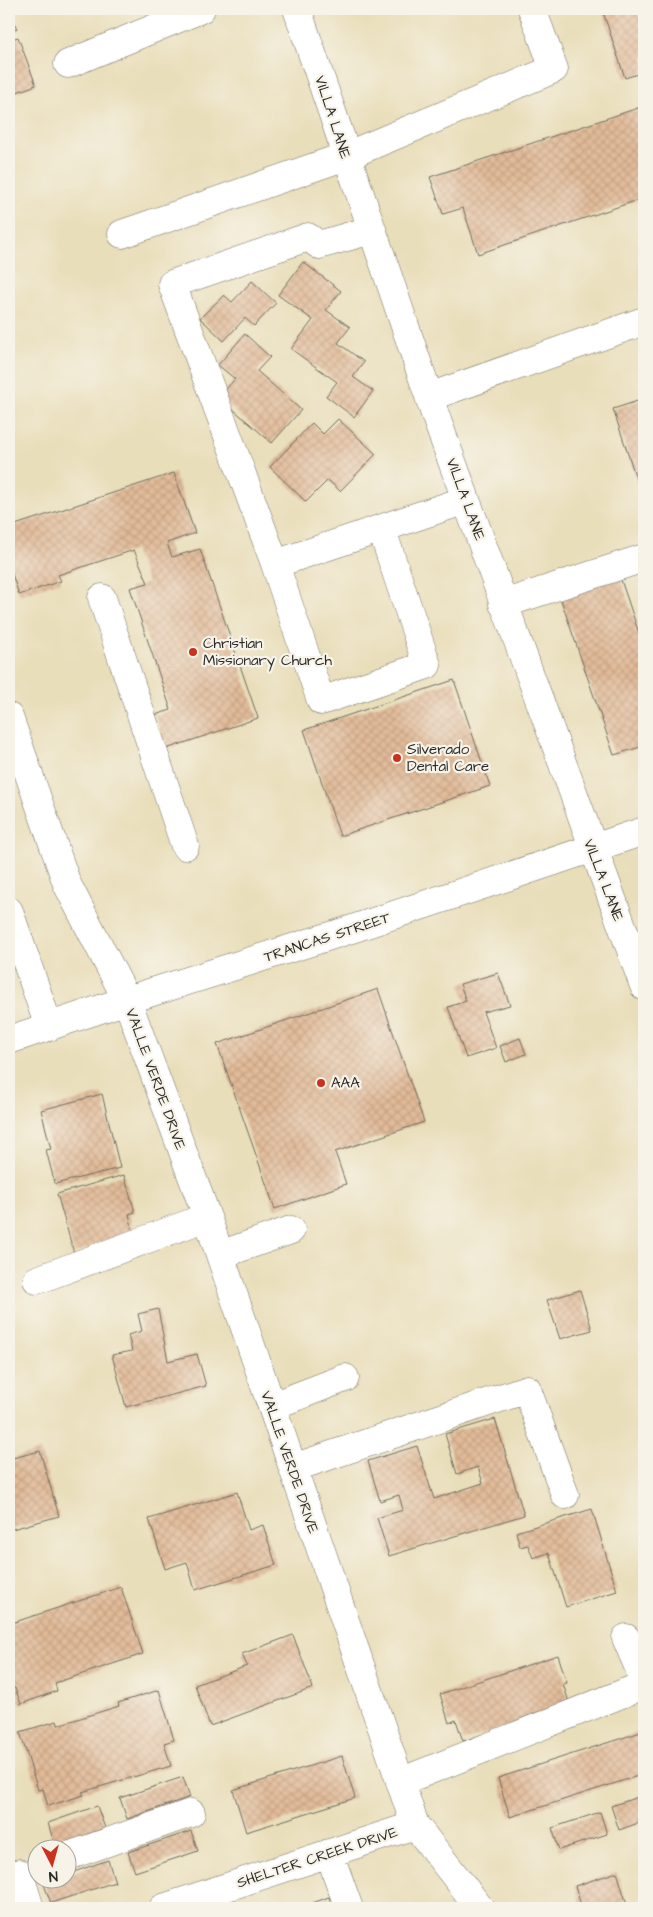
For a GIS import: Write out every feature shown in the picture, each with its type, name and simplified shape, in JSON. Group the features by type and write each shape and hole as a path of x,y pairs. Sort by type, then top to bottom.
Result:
{"street":[{"path":"68,64 201,9"},
{"name":"VILLA LANE","path":"297,9 429,397 644,986"},
{"path":"122,234 346,156 554,70 532,9"},
{"path":"371,230 319,245 308,237 172,284 275,564 321,701 427,665 382,530"},
{"path":"429,397 644,320"},
{"path":"275,564 382,530 466,500"},
{"path":"503,604 644,558"},
{"path":"102,598 185,846"},
{"name":"VALLE VERDE DRIVE","path":"9,717 67,884 127,1000 207,1217 415,1824 480,1908"},
{"name":"TRANCAS STREET","path":"9,1040 127,1000 346,931 644,831"},
{"path":"9,911 49,1027"},
{"path":"37,1280 207,1217"},
{"path":"220,1255 291,1230"},
{"path":"272,1406 345,1378"},
{"path":"293,1468 527,1389 565,1495"},
{"path":"626,1638 644,1680"},
{"path":"400,1782 644,1685"},
{"path":"78,1852 191,1812"},
{"name":"SHELTER CREEK DRIVE","path":"174,1906 415,1824"},
{"path":"329,1853 349,1908"},
{"path":"22,1872 30,1908"}],"building":[{"path":"9,9 17,29 9,32"},
{"path":"602,9 644,9 644,72 625,78"},
{"path":"18,37 36,85 9,95 9,40"},
{"path":"644,106 644,198 478,254 463,208 443,214 430,177"},
{"path":"303,262 341,291 326,310 350,327 338,343 364,362 353,377 373,391 354,417 326,396 337,382 291,349 313,320 278,295"},
{"path":"252,281 276,303 254,326 245,318 224,341 200,318 224,295 232,302"},
{"path":"245,334 270,357 257,371 301,410 272,443 219,397 235,379 218,365"},
{"path":"644,399 644,492 641,493 613,409"},
{"path":"338,419 376,454 340,491 328,480 306,502 270,467 312,423 323,434"},
{"name":"Christian Missionary Church","path":"174,473 195,533 167,543 172,557 200,549 258,718 166,749 155,715 171,710 130,588 148,583 134,550 58,575 61,581 19,595 9,565 9,527"},
{"path":"620,577 644,648 644,746 614,755 560,597"},
{"name":"Silverado Dental Care","path":"454,680 490,786 340,836 304,730"},
{"path":"498,973 510,1005 483,1012 496,1048 466,1058 448,1007 466,1001 460,984"},
{"name":"AAA","path":"378,989 424,1122 335,1152 346,1184 275,1209 217,1044"},
{"path":"520,1038 526,1054 506,1062 500,1046"},
{"path":"102,1094 120,1168 55,1184 46,1150 51,1149 41,1110"},
{"path":"124,1175 135,1212 129,1214 134,1236 74,1253 57,1194"},
{"path":"580,1290 592,1330 560,1339 547,1300"},
{"path":"158,1309 168,1361 197,1354 206,1386 126,1407 112,1355 132,1351 128,1335 142,1331 138,1314"},
{"path":"495,1419 524,1515 389,1556 377,1518 403,1510 399,1495 380,1501 368,1461 417,1446 434,1499 483,1483 478,1467 457,1474 445,1434"},
{"path":"40,1451 59,1516 9,1530 9,1459"},
{"path":"237,1492 249,1530 263,1525 276,1565 195,1590 187,1562 165,1569 149,1519"},
{"path":"592,1509 617,1591 566,1607 549,1553 533,1558 528,1545 520,1547 516,1532"},
{"path":"121,1587 143,1654 55,1683 57,1691 21,1704 15,1688 9,1690 9,1624"},
{"path":"293,1635 313,1688 210,1726 195,1685 247,1666 242,1654"},
{"path":"558,1655 567,1683 563,1684 570,1705 463,1741 456,1720 449,1723 440,1694"},
{"path":"159,1690 174,1740 164,1743 171,1766 82,1792 84,1795 48,1806 43,1789 38,1790 20,1732 57,1721 58,1725 119,1706 118,1703"},
{"path":"644,1731 644,1774 510,1817 498,1778"},
{"path":"342,1756 355,1798 246,1832 233,1790"},
{"path":"183,1777 190,1797 127,1819 120,1798"},
{"path":"644,1795 644,1821 619,1830 611,1806"},
{"path":"97,1806 105,1828 72,1840 53,1840 48,1823"},
{"path":"600,1812 607,1834 559,1850 552,1828"},
{"path":"191,1831 198,1851 135,1872 128,1852"},
{"path":"108,1860 115,1882 51,1903 46,1890 78,1890 78,1870"},
{"path":"617,1872 628,1908 582,1908 575,1886"},
{"path":"329,1897 333,1908 308,1908 307,1905"}],"place":[{"name":"Christian Missionary Church","path":"193,652"},
{"name":"Silverado Dental Care","path":"397,758"},
{"name":"AAA","path":"321,1083"}]}
